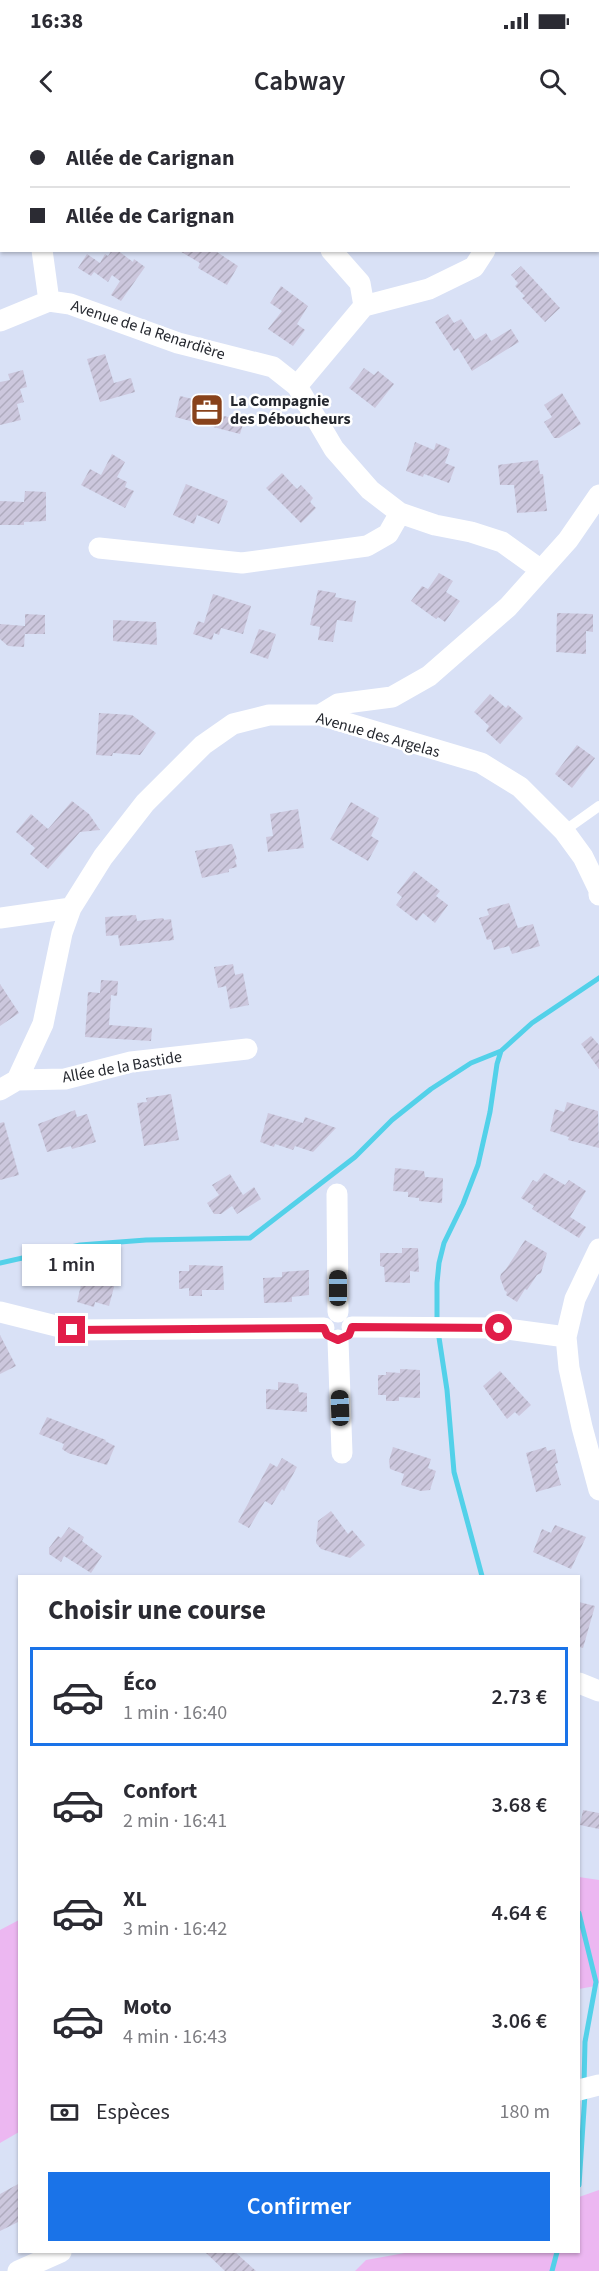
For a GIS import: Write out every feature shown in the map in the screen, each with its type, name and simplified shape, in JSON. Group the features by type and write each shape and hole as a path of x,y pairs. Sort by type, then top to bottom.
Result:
{"street":[{"path":"42,252 49,301"},
{"path":"333,252 360,283 364,306"},
{"path":"297,386 364,306 429,289 474,267 484,252"},
{"name":"Avenue de la Renardière","path":"0,321 49,301 70,304 178,343 273,367 297,386 334,449 370,490 400,513 435,525 471,532 502,542 541,570"},
{"path":"320,716 338,704 392,697 429,676 508,607 568,540 599,495"},
{"path":"99,548 242,562 367,546 388,534 400,513"},
{"name":"Avenue des Argelas","path":"9,1085 43,1024 62,933 71,908 103,856 145,803 203,745 233,724 269,715 320,716 481,764 520,787 564,831 583,857 599,890 599,895"},
{"path":"0,918 71,908"},
{"name":"Allée de la Bastide","path":"9,1085 65,1079 131,1062 247,1049"},
{"path":"337,1194 342,1453"},
{"path":"599,1249 575,1299 566,1337 569,1368 599,1490"},
{"path":"0,1312 72,1330 499,1328 566,1337"},
{"path":"580,1683 599,1691"},
{"path":"580,2090 599,2085"},
{"path":"18,2271 59,2253"}],"lane":[{"path":"564,831 599,806"}],"shaded area":[{"path":"580,1877 599,1880 599,1983 596,1982 595,1986 580,1989"},
{"path":"18,1921 18,2133 0,2143 0,1930"},
{"path":"599,2190 599,2271 355,2271 366,2260 404,2253 580,2253 580,2197"}],"building":[{"path":"111,252 120,252 133,262 134,259 145,267 121,301 111,295 120,281 112,275 108,282 94,272 91,276 78,268 87,254 100,263 105,254 108,256"},
{"path":"181,252 217,252 238,266 227,285 198,268 200,263"},
{"path":"521,266 560,308 545,322 522,298 525,296 515,286 518,283 511,275"},
{"path":"281,286 308,306 297,324 305,330 293,346 268,329 282,311 270,303"},
{"path":"448,314 454,323 461,319 475,340 486,333 491,341 511,329 519,342 472,371 458,348 454,351 435,322"},
{"path":"105,354 114,383 131,378 135,392 100,402 87,359"},
{"path":"364,368 374,375 378,371 394,384 375,408 349,388"},
{"path":"23,370 27,387 20,389 24,402 17,404 21,420 0,425 0,382 10,380 8,374"},
{"path":"562,393 581,424 559,438 554,438 544,422 552,417 544,405"},
{"path":"180,396 218,405 216,414 244,421 240,434 175,417"},
{"path":"415,442 434,450 436,443 450,449 445,463 455,467 449,483 424,474 423,477 406,471"},
{"path":"112,454 125,462 117,477 127,482 125,487 134,491 125,508 81,485 90,469 101,475"},
{"path":"538,460 540,474 543,474 547,511 517,513 514,485 500,485 498,465"},
{"path":"282,473 297,489 301,485 313,498 310,502 316,508 301,523 266,488"},
{"path":"186,484 228,501 219,524 197,515 194,524 173,515"},
{"path":"25,491 46,492 46,521 24,522 24,525 0,525 0,501 24,502"},
{"path":"439,573 453,581 446,592 460,601 445,622 438,617 436,619 411,601 422,586 428,589"},
{"path":"318,590 336,593 335,597 356,601 352,622 337,620 333,642 318,640 320,627 310,625"},
{"path":"213,594 251,606 243,634 221,628 219,635 214,633 212,640 193,634 198,621 204,623"},
{"path":"557,613 593,614 593,632 586,631 586,654 556,652"},
{"path":"25,614 45,615 45,634 25,634 25,630 24,647 8,646 0,639 0,624 25,626"},
{"path":"113,620 156,622 157,645 113,641"},
{"path":"259,629 276,634 268,659 250,653"},
{"path":"490,694 506,708 508,705 523,718 500,744 486,731 489,726 474,712"},
{"path":"99,713 132,715 156,733 140,755 113,753 112,756 96,755"},
{"path":"577,745 595,758 572,788 555,774"},
{"path":"72,801 89,814 100,830 80,832 48,869 30,854 35,848 16,832 31,814 48,829"},
{"path":"351,802 379,818 371,836 379,841 368,861 330,839"},
{"path":"298,809 304,848 268,852 266,837 273,836 270,814"},
{"path":"232,844 237,867 229,869 229,872 202,878 195,851"},
{"path":"414,871 440,891 436,896 448,905 435,923 423,913 417,921 396,905 402,897 397,893"},
{"path":"509,903 518,928 533,924 540,946 512,954 509,946 494,950 491,939 487,940 479,918 489,915 487,909"},
{"path":"136,915 137,921 171,919 174,940 120,946 118,935 106,936 105,917"},
{"path":"233,964 235,975 243,973 249,1005 230,1009 226,986 218,988 214,967"},
{"path":"101,980 118,981 117,996 111,995 109,1025 152,1028 151,1041 85,1037 88,992 100,993"},
{"path":"0,984 19,1013 0,1026"},
{"path":"591,1036 599,1045 599,1069 581,1044"},
{"path":"171,1094 179,1140 144,1146 137,1103 147,1102 146,1098"},
{"path":"567,1102 598,1111 599,1148 568,1140 569,1137 550,1131 555,1109 564,1112"},
{"path":"75,1110 77,1117 87,1114 96,1142 72,1149 71,1146 47,1152 38,1124"},
{"path":"268,1113 303,1123 305,1117 336,1128 313,1152 295,1146 293,1150 275,1144 274,1147 260,1142"},
{"path":"4,1122 19,1175 0,1180 0,1123"},
{"path":"395,1168 424,1171 425,1177 443,1178 442,1203 419,1201 419,1198 408,1197 408,1192 393,1191"},
{"path":"544,1173 565,1185 569,1180 586,1191 570,1217 586,1227 579,1238 532,1209 534,1206 521,1198 533,1180 537,1182"},
{"path":"230,1174 243,1195 254,1187 261,1199 237,1214 232,1206 221,1214 214,1214 207,1203 219,1195 212,1185"},
{"path":"525,1240 547,1253 541,1273 537,1275 527,1290 525,1289 517,1302 506,1295 507,1292 500,1278"},
{"path":"402,1248 418,1248 419,1272 410,1271 410,1283 385,1282 384,1267 380,1266 380,1253 402,1253"},
{"path":"189,1265 223,1266 224,1290 202,1290 202,1296 189,1296 189,1288 179,1289 179,1271 189,1271"},
{"path":"104,1269 118,1272 109,1306 95,1302 94,1307 77,1302 82,1281 85,1282 88,1273 102,1276"},
{"path":"309,1270 309,1295 292,1297 292,1302 264,1303 263,1278 282,1277 282,1272"},
{"path":"0,1335 16,1366 0,1374"},
{"path":"400,1369 420,1370 420,1398 399,1397 399,1401 386,1401 386,1395 378,1395 378,1375 386,1375 386,1372 400,1373"},
{"path":"500,1371 531,1405 519,1416 515,1412 507,1419 483,1386"},
{"path":"278,1382 298,1384 299,1392 307,1393 307,1412 266,1409 266,1389 278,1390"},
{"path":"47,1417 106,1440 115,1446 107,1465 68,1453 62,1449 64,1444 39,1434"},
{"path":"393,1447 431,1459 428,1468 436,1471 430,1490 421,1491 401,1485 404,1474 390,1469 389,1461"},
{"path":"546,1447 547,1451 555,1449 558,1463 555,1464 561,1485 536,1492 526,1453"},
{"path":"282,1458 297,1467 284,1491 282,1489 272,1505 265,1501 249,1528 238,1522 270,1463 277,1467"},
{"path":"331,1511 348,1534 352,1530 365,1545 350,1558 321,1549 316,1543 318,1521"},
{"path":"555,1525 586,1537 571,1569 533,1552 542,1529 551,1533"},
{"path":"69,1527 84,1537 82,1541 102,1556 91,1573 64,1556 61,1562 49,1554 49,1548"},
{"path":"580,1602 595,1606 583,1648 580,1647"},
{"path":"583,1810 599,1813 599,1829 580,1825"},
{"path":"18,2184 18,2222 0,2231 0,2194"},
{"path":"206,2253 236,2253 256,2271 225,2271"}],"waterway":[{"path":"437,1322 439,1263 444,1243 463,1204 478,1165 501,1051 532,1023 599,978"},
{"path":"0,1263 80,1245 146,1240 250,1238 355,1157 392,1120 431,1089 471,1063 501,1051"},
{"path":"438,1331 447,1390 454,1472 482,1575"},
{"path":"580,1917 596,1982 585,2042 584,2085"},
{"path":"580,2170 585,2094"},
{"path":"552,2271 557,2253"}],"place":[{"name":"La Compagnie des Déboucheurs","path":"207,410"}],"route":[{"path":"72,1330 324,1328 330,1338 338,1340 346,1338 352,1327 499,1328"}]}
